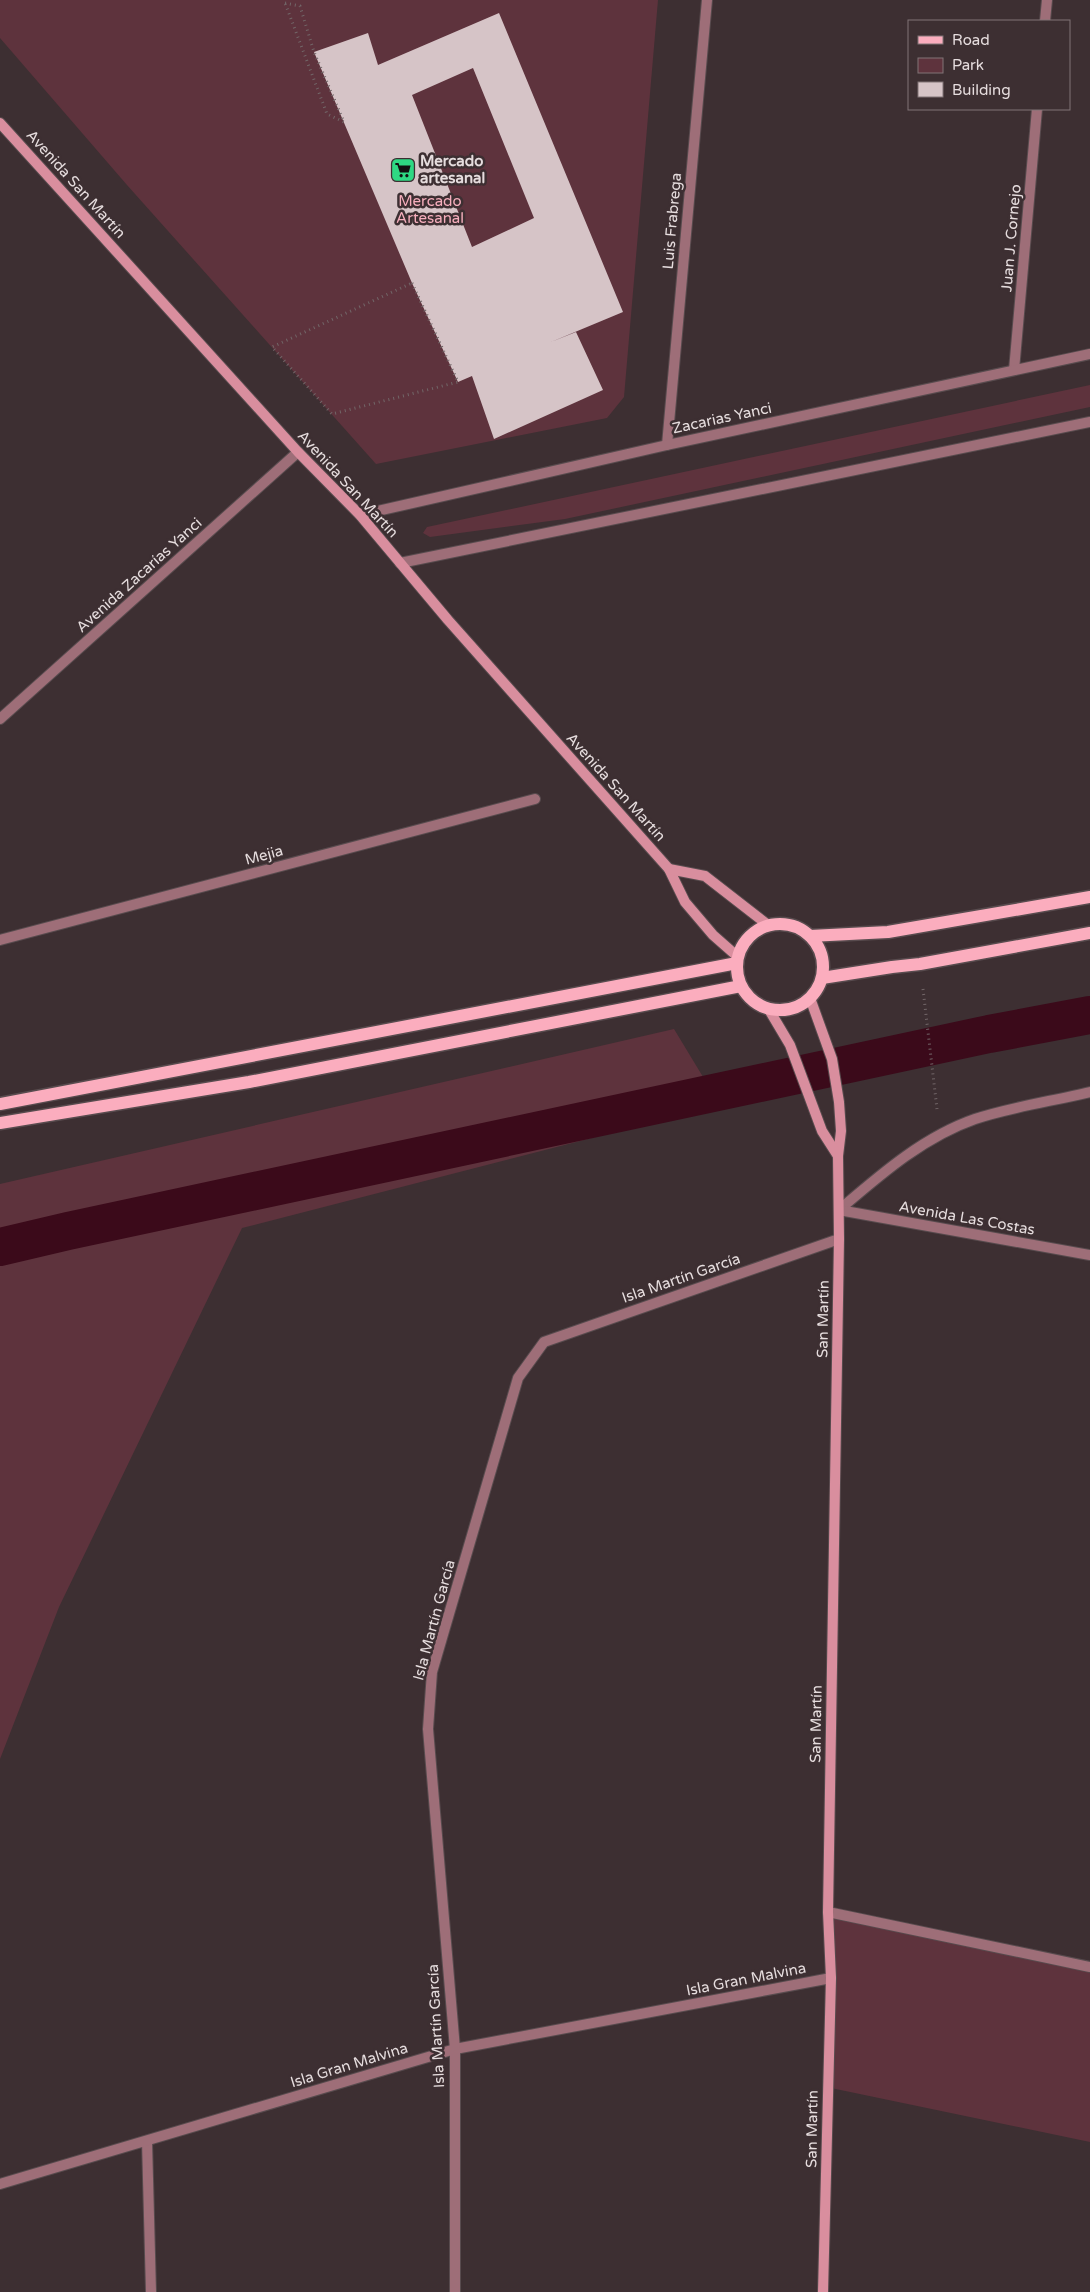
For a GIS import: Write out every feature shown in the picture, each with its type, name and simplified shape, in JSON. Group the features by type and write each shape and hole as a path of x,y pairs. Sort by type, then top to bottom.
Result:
{"main road":[{"name":"Avenida San Martín","path":"0,123 298,452 360,515 448,620 669,869 685,902 738,960"},
{"path":"669,869 705,876 768,925"},
{"path":"810,936 888,932 1090,897"},
{"path":"782,924 797,927 810,936 820,948 824,962 822,978 810,998 792,1009 777,1010 768,1008 750,998 741,986 737,972 738,960 744,943 754,932 768,925 782,924"},
{"path":"822,978 920,964 1090,933"},
{"path":"0,1104 738,960"},
{"path":"0,1124 249,1082 741,986"},
{"name":"San Martín","path":"810,998 832,1059 841,1131 838,1156 839,1239 828,1912 830,1978 823,2292"},
{"path":"768,1008 790,1045 822,1131 838,1156"}],"street":[{"name":"Luis Frabrega","path":"667,445 707,0"},
{"path":"1045,20 1047,0"},
{"name":"Juan J. Cornejo","path":"1014,370 1037,110"},
{"name":"Zacarias Yanci","path":"360,515 667,445 1090,354"},
{"path":"400,563 1090,422"},
{"name":"Avenida Zacarías Yanci","path":"0,719 298,452"},
{"name":"Mejia","path":"0,940 535,799"},
{"path":"839,1210 890,1166 940,1135 975,1119 1090,1092"},
{"name":"Avenida Las Costas","path":"839,1210 1090,1255"},
{"name":"Isla Martín García","path":"455,2292 455,2049 428,1729 432,1672 518,1378 544,1342 839,1239"},
{"path":"828,1912 1090,1967"},
{"name":"Isla Gran Malvina","path":"0,2184 455,2049 830,1978"},
{"path":"147,2141 151,2292"}],"path":[{"path":"285,3 300,6 314,52 344,122 327,114 285,3"},
{"path":"412,283 458,382 332,414 272,347 412,283"},
{"path":"924,998 938,1116"}],"green space":[{"name":"Mercado Artesanal","path":"0,0 658,0 624,397 607,418 376,464 127,185 0,38"},
{"path":"1090,385 1090,407 565,519 430,537 423,533 427,527"},
{"path":"674,1029 720,1105 242,1228 59,1607 0,1759 0,1184"},
{"path":"830,1915 1090,1970 1090,2142 831,2088"}],"building":[{"name":"Mercado artesanal","path":"499,13 623,312 551,342 576,332 603,390 494,439 472,376 458,382 412,283 314,52 368,33 378,65","holes":["473,68 534,218 472,247 412,95"]}],"waterway":[{"path":"0,1247 989,1034 1090,1015"}],"place":[{"name":"Mercado artesanal","path":"403,170"}]}
